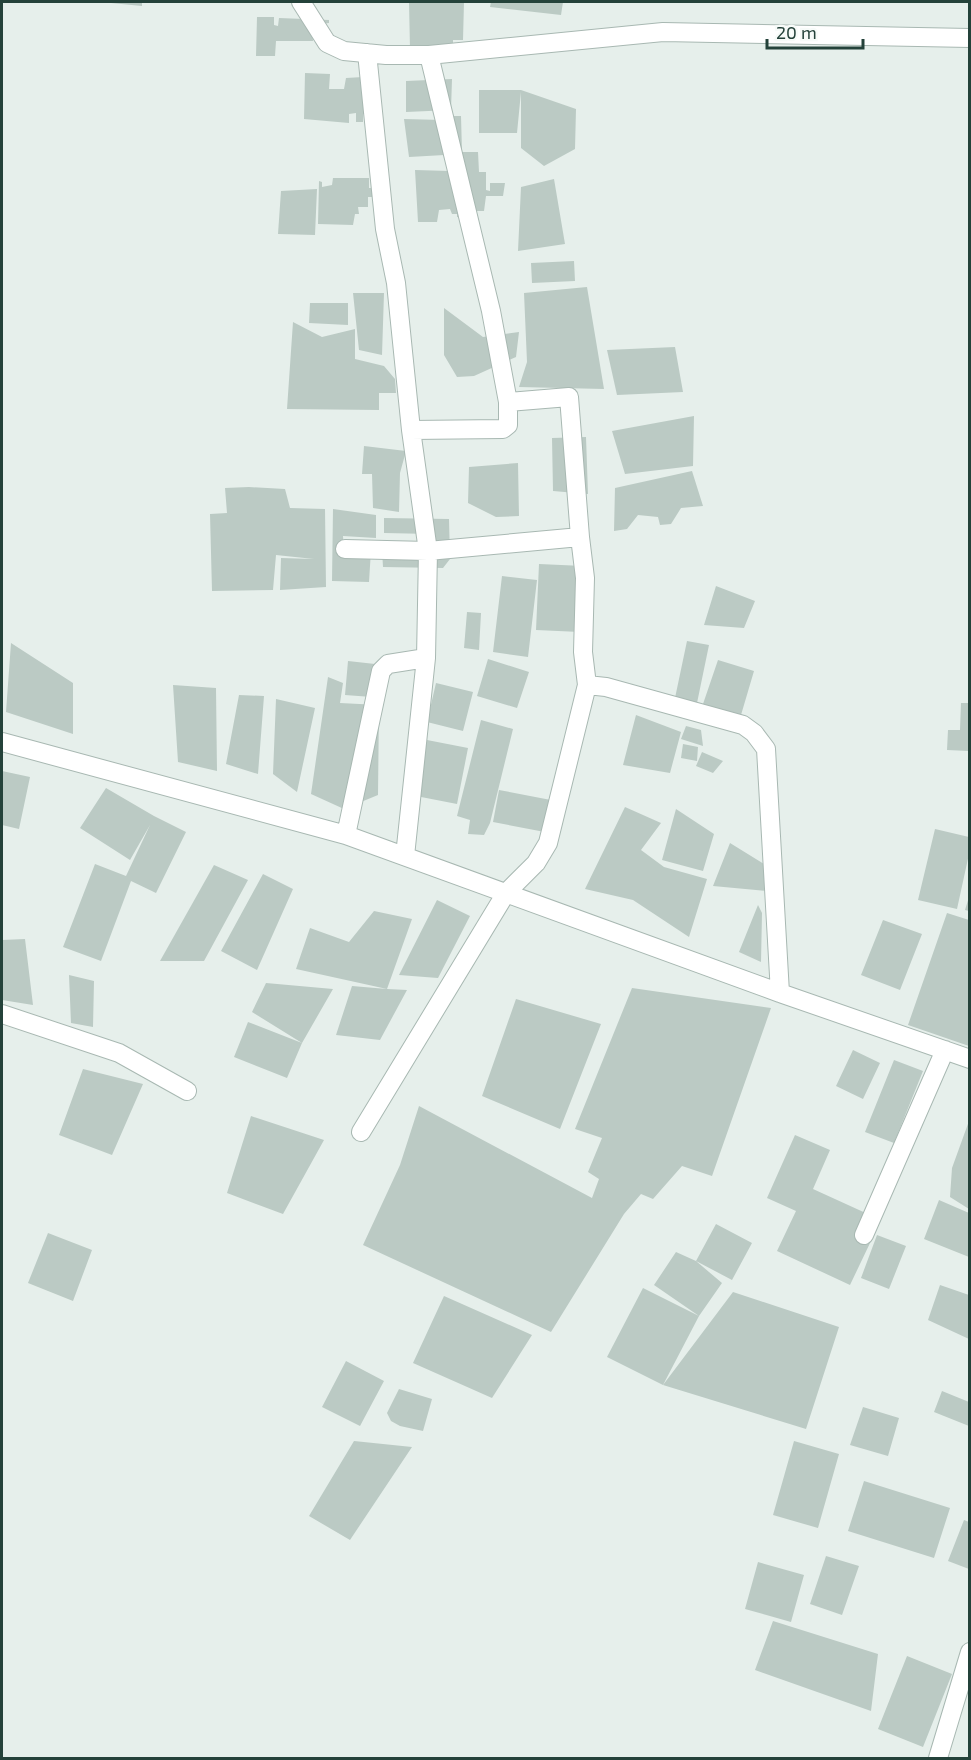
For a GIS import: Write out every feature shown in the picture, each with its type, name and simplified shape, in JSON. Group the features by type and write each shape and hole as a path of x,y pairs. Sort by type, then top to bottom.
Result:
{"street":[{"path":"301,2 327,43 344,51 367,54 429,55 663,32 969,38"},
{"path":"367,54 385,229 396,283 411,430 428,551 426,658 405,856"},
{"path":"411,430 503,429 508,424 508,402 491,311 429,55"},
{"path":"361,1132 506,893 536,863 548,843 587,685 583,652 585,578 569,397 508,402"},
{"path":"345,549 428,551 580,537"},
{"path":"346,835 381,671 388,664 426,658"},
{"path":"587,685 606,687 743,725 754,733 766,749 780,993"},
{"path":"2,742 346,835 780,993 969,1059"},
{"path":"2,1014 119,1053 187,1091"},
{"path":"864,1235 945,1050"},
{"path":"938,1758 969,1652"}],"building":[{"path":"142,2 142,6 111,3"},
{"path":"409,2 464,2 463,40 453,40 453,49 410,49"},
{"path":"491,2 563,2 561,15 490,7"},
{"path":"257,17 274,17 274,25 278,26 279,18 329,20 329,23 320,24 312,29 313,41 276,41 275,56 256,56"},
{"path":"305,73 330,74 329,89 344,89 346,78 363,77 369,114 363,114 363,122 356,122 356,113 349,114 349,123 304,119"},
{"path":"452,79 451,110 406,112 406,81"},
{"path":"479,90 521,90 576,109 575,149 544,166 521,148 521,92 517,133 479,133"},
{"path":"444,116 461,116 462,152 478,152 479,172 486,172 486,190 490,191 490,183 505,183 503,196 486,196 484,211 473,211 468,219 457,217 457,214 452,214 450,209 439,210 437,222 418,222 415,170 450,171 462,154 409,157 404,119 442,120"},
{"path":"333,178 369,178 369,188 373,188 373,197 368,197 368,207 358,207 359,214 355,214 353,225 318,224 319,181 322,182 322,187 332,185"},
{"path":"554,179 565,244 518,251 521,187"},
{"path":"317,189 315,235 278,234 281,191"},
{"path":"574,261 575,281 532,283 531,263"},
{"path":"587,287 604,389 519,387 527,362 524,293"},
{"path":"353,293 384,293 382,355 359,350"},
{"path":"310,303 348,303 348,325 309,323"},
{"path":"444,308 483,337 519,332 516,357 474,376 457,377 444,355"},
{"path":"293,322 322,337 355,329 355,359 384,366 395,379 396,393 379,393 379,410 287,409"},
{"path":"675,347 683,392 617,395 607,350"},
{"path":"694,416 693,466 625,474 612,431"},
{"path":"586,437 588,494 553,491 552,438"},
{"path":"364,446 406,451 400,473 399,512 373,508 372,474 362,474"},
{"path":"518,463 519,516 496,517 468,503 469,467"},
{"path":"692,471 703,506 681,508 671,524 660,525 658,517 638,515 627,529 614,531 615,488"},
{"path":"225,488 285,489 290,508 325,509 326,587 280,590 281,558 314,559 276,555 273,590 212,591 210,514 227,513"},
{"path":"333,509 376,515 376,538 343,536 344,550 371,550 369,582 332,581"},
{"path":"384,518 449,519 450,559 443,568 383,567 382,550 428,555 431,534 384,533"},
{"path":"539,564 583,566 580,632 536,630"},
{"path":"502,576 537,580 528,657 493,652"},
{"path":"716,586 755,601 744,628 704,625"},
{"path":"467,612 481,613 479,650 464,648"},
{"path":"687,641 709,645 697,703 675,698"},
{"path":"11,643 73,683 73,734 6,712"},
{"path":"488,659 529,672 517,708 477,696"},
{"path":"718,660 754,671 741,715 703,704"},
{"path":"348,661 375,664 372,697 345,695"},
{"path":"328,677 343,683 340,703 379,705 378,795 344,809 311,794"},
{"path":"436,683 473,692 463,731 427,722"},
{"path":"173,685 216,688 217,771 178,762"},
{"path":"239,695 264,696 258,774 226,764"},
{"path":"276,699 315,708 297,792 273,774"},
{"path":"961,703 969,703 969,751 947,750 948,730 960,730"},
{"path":"636,715 681,732 670,773 623,765"},
{"path":"481,720 513,729 490,823 484,835 468,834 470,820 457,816"},
{"path":"686,726 701,730 703,746 681,739"},
{"path":"427,740 468,748 457,804 416,796"},
{"path":"683,744 698,747 697,761 681,758"},
{"path":"702,752 723,761 713,773 696,766"},
{"path":"2,771 30,777 19,829 2,825"},
{"path":"106,788 186,832 156,893 131,881 101,961 63,947 95,864 126,876 150,825 130,860 80,828"},
{"path":"499,790 556,801 550,833 493,822"},
{"path":"625,807 661,823 641,850 664,867 707,879 689,937 633,900 585,889"},
{"path":"676,809 714,834 703,871 662,860"},
{"path":"935,829 969,837 969,854 957,909 918,900"},
{"path":"730,843 764,864 767,891 713,886"},
{"path":"214,865 248,880 204,961 160,961"},
{"path":"263,874 293,889 257,970 221,951"},
{"path":"969,897 969,911 965,910"},
{"path":"437,900 470,916 438,978 399,975"},
{"path":"758,905 762,913 761,962 739,952"},
{"path":"374,911 412,919 387,989 296,969 310,928 349,942"},
{"path":"947,913 969,920 969,1046 908,1025"},
{"path":"883,920 922,934 900,990 861,975"},
{"path":"25,939 33,1005 2,1000 2,940"},
{"path":"69,975 94,981 93,1027 71,1023"},
{"path":"266,983 333,989 302,1043 252,1012"},
{"path":"352,986 407,990 380,1040 336,1035"},
{"path":"632,988 771,1008 712,1176 682,1166 653,1199 641,1194 624,1214 551,1332 363,1245 400,1165 419,1106 592,1198 599,1179 588,1172 602,1138 575,1129"},
{"path":"516,999 601,1024 560,1129 482,1096"},
{"path":"248,1022 302,1043 287,1078 234,1057"},
{"path":"853,1050 880,1063 863,1099 836,1086"},
{"path":"894,1060 923,1071 894,1143 865,1132"},
{"path":"83,1069 143,1084 112,1155 59,1135"},
{"path":"251,1116 324,1140 283,1214 227,1193"},
{"path":"969,1121 969,1209 950,1197 952,1168"},
{"path":"795,1135 830,1150 813,1189 881,1220 850,1285 777,1251 796,1211 767,1198"},
{"path":"939,1200 969,1213 969,1257 924,1239"},
{"path":"716,1224 752,1243 732,1280 696,1261"},
{"path":"48,1233 92,1250 73,1301 28,1283"},
{"path":"877,1235 906,1246 889,1289 861,1278"},
{"path":"676,1252 696,1261 722,1283 699,1316 654,1285"},
{"path":"940,1285 969,1295 969,1339 928,1320"},
{"path":"643,1288 699,1316 663,1385 607,1357"},
{"path":"733,1292 839,1327 806,1429 663,1385"},
{"path":"444,1296 532,1335 492,1398 413,1363"},
{"path":"346,1361 384,1381 360,1426 322,1407"},
{"path":"399,1389 432,1399 423,1431 400,1426 391,1421 387,1413"},
{"path":"942,1391 969,1402 969,1426 934,1412"},
{"path":"863,1407 899,1418 888,1456 850,1445"},
{"path":"354,1441 412,1447 350,1540 309,1516"},
{"path":"794,1441 839,1454 818,1528 773,1515"},
{"path":"864,1481 950,1508 934,1558 848,1531"},
{"path":"964,1520 969,1522 969,1569 948,1561"},
{"path":"826,1556 859,1566 842,1615 810,1604"},
{"path":"758,1562 804,1575 791,1622 745,1609"},
{"path":"773,1621 878,1654 871,1711 755,1670"},
{"path":"907,1656 952,1674 923,1747 878,1729"}]}
